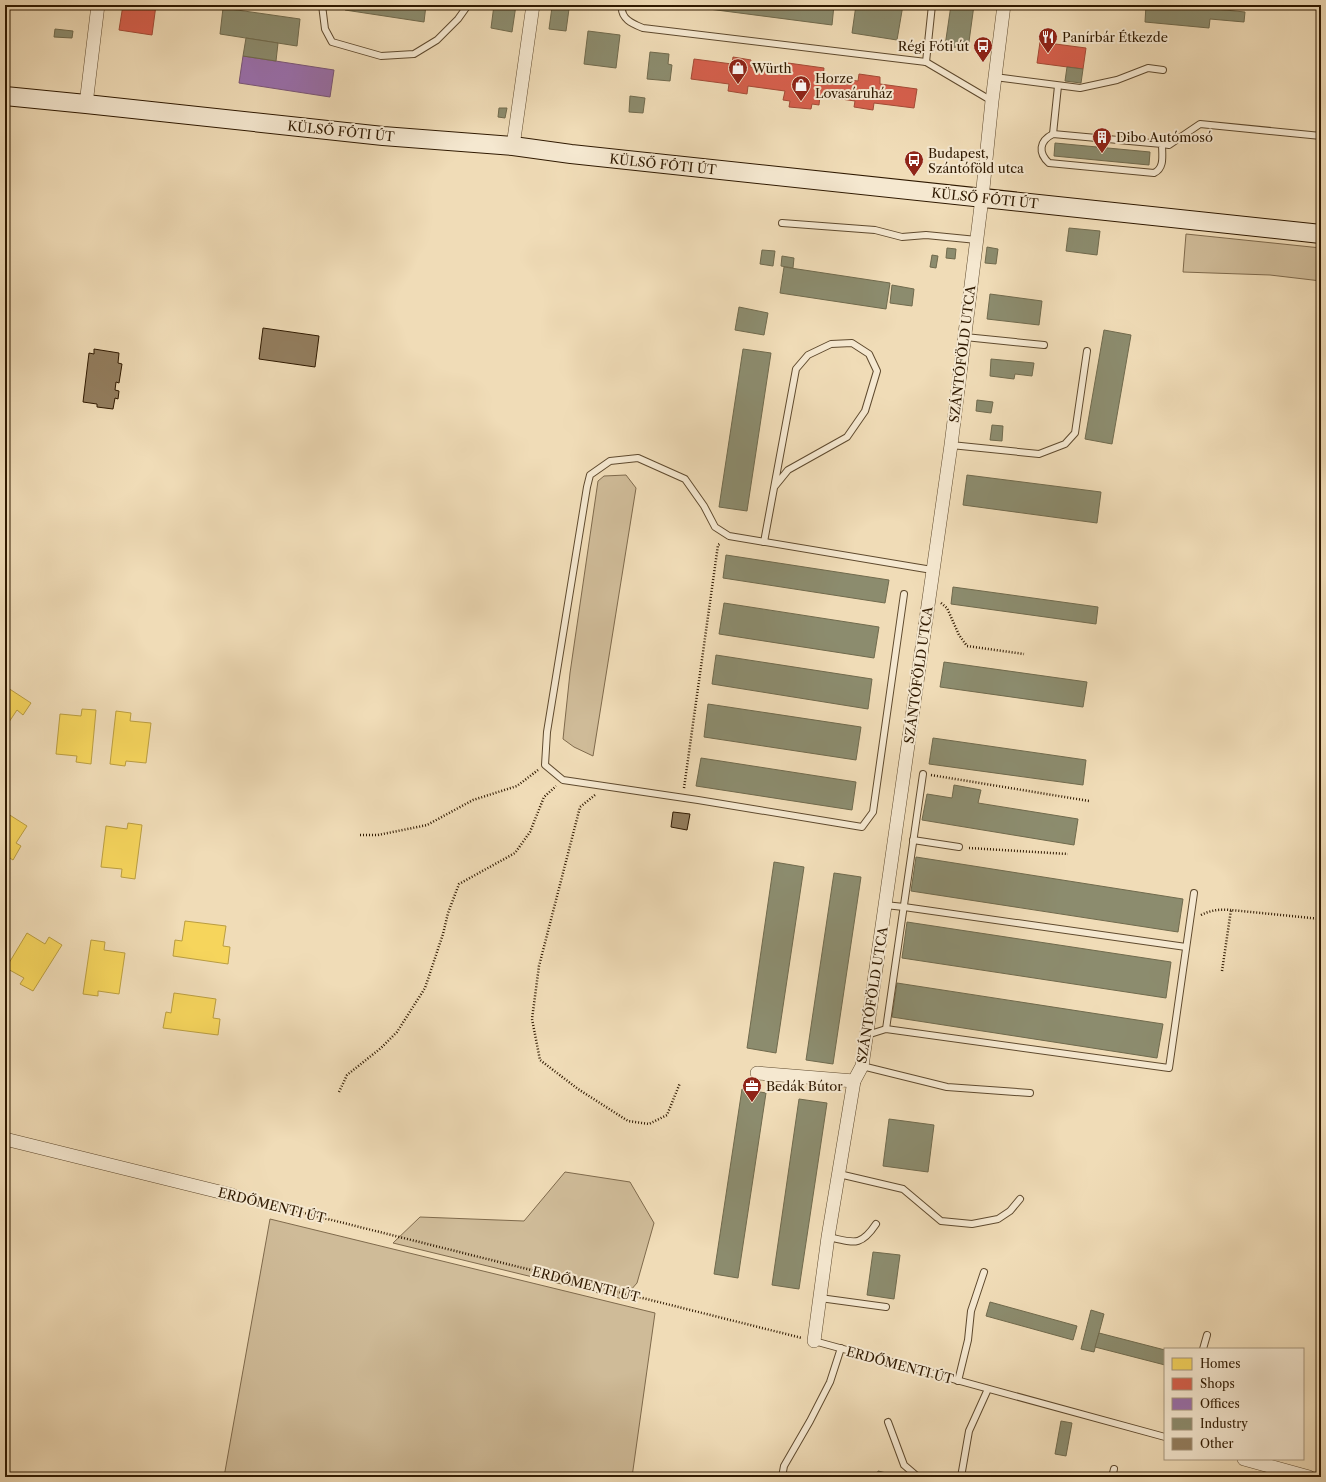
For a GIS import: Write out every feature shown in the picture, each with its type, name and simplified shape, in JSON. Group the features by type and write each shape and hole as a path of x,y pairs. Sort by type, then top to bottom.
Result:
{"main road":[{"name":"KÜLSŐ FÓTI ÚT","path":"5,96 382,136 513,146 571,154 1321,234"}],"street":[{"path":"86,104 98,5"},
{"path":"513,146 533,5"},
{"name":"SZÁNTÓFÖLD UTCA","path":"814,1341 828,1237 854,1081 862,1066 867,1035 951,445 977,240 1004,5"},
{"path":"757,1073 854,1081"},
{"name":"ERDŐMENTI ÚT","path":"5,1139 232,1195"},
{"path":"1248,1460 1309,1477"}],"lane":[{"path":"322,5 325,29 332,42 381,56 414,54 437,40 458,19 468,5"},
{"path":"622,5 621,10 629,23 643,28 926,62 992,101"},
{"path":"926,62 932,5"},
{"path":"995,78 1080,88 1118,80 1148,68 1163,70"},
{"path":"1053,134 1058,86"},
{"path":"1162,144 1162,165 1159,171 1154,173 1049,163 1043,158 1041,150 1042,143 1047,137 1053,134 1162,144 1169,145 1200,124 1321,136"},
{"path":"782,223 875,230 902,237 926,235 977,240"},
{"path":"965,337 1044,345"},
{"path":"764,542 796,369 808,355 831,344 852,343 869,354 877,371 865,411 847,437 788,470 775,486"},
{"path":"951,445 1038,454 1065,444 1075,433 1087,351"},
{"path":"904,594 873,812 862,827 563,780 545,765 547,732 590,475 610,461 638,458 685,479 704,506 715,527 729,536 932,570"},
{"path":"886,1029 923,774"},
{"path":"913,840 958,847"},
{"path":"867,1035 886,1029 1169,1068 1194,892"},
{"path":"885,905 1186,947"},
{"path":"862,1066 947,1087 1030,1093"},
{"path":"839,1174 904,1189 941,1221 972,1224 998,1219 1010,1211 1020,1199"},
{"path":"828,1237 855,1242 867,1237 876,1224"},
{"path":"958,1381 968,1340 971,1311 984,1272"},
{"path":"820,1298 886,1307"},
{"path":"1203,1348 1207,1335"},
{"name":"ERDŐMENTI ÚT","path":"814,1341 1164,1437"},
{"path":"782,1477 784,1466 810,1422 830,1382 841,1348"},
{"path":"961,1477 969,1431 988,1389"},
{"path":"888,1422 904,1465 918,1477"},
{"path":"1112,1477 1114,1469"}],"path":[{"path":"683,798 718,545 729,536"},
{"path":"929,592 947,608 959,635 967,646 1024,654"},
{"path":"360,835 378,835 427,825 473,800 517,786 545,765"},
{"path":"923,774 1089,801"},
{"path":"339,1092 347,1075 381,1048 397,1032 425,988 443,934 448,913 459,884 515,853 530,832 544,797 563,780"},
{"path":"605,787 580,807 539,966 532,1019 540,1060 578,1089 628,1121 649,1124 667,1115 680,1083"},
{"path":"958,847 1068,854"},
{"path":"1190,921 1208,911 1220,909 1321,919"},
{"path":"1222,971 1231,910"},
{"name":"ERDŐMENTI ÚT","path":"232,1195 814,1341"}],"shaded area":[{"path":"1186,234 1321,248 1321,281 1270,275 1183,272"},
{"path":"626,475 636,488 593,756 574,747 563,739 570,673 598,481 604,476"},
{"path":"565,1172 630,1182 654,1223 637,1283 623,1299 393,1243 420,1217 524,1221"},
{"path":"270,1219 655,1313 632,1477 224,1477"}],"building: Homes":[{"path":"5,686 31,703 23,715 17,710 5,728"},
{"path":"82,709 96,710 91,764 76,762 77,756 56,754 60,714 81,716"},
{"path":"116,711 131,713 130,721 151,723 146,763 126,761 125,766 110,764"},
{"path":"5,812 27,826 16,843 21,846 13,860 5,855"},
{"path":"128,823 142,825 135,879 121,877 122,869 101,867 106,826 127,829"},
{"path":"185,921 226,926 223,946 230,947 228,964 173,956 175,940 182,941"},
{"path":"27,933 45,944 49,937 62,945 33,991 20,984 24,978 6,968"},
{"path":"91,940 105,942 104,950 125,953 119,994 98,991 98,996 83,994"},
{"path":"174,993 216,999 213,1018 220,1019 218,1035 163,1028 166,1012 171,1013"}],"building: Shops":[{"path":"123,5 156,5 152,35 119,30"},
{"path":"1040,42 1086,48 1083,69 1037,63"},
{"path":"733,57 751,60 750,67 787,72 788,63 824,68 823,77 858,81 859,74 880,77 880,84 917,89 914,108 874,103 873,110 854,107 855,101 820,96 819,105 812,104 811,109 789,107 790,101 783,100 785,91 748,86 747,94 728,91 729,84 691,79 694,59 732,64"}],"building: Offices":[{"path":"243,56 334,70 330,97 239,83"}],"building: Industry":[{"path":"346,5 426,5 424,22 345,10"},
{"path":"494,5 516,5 512,32 491,28"},
{"path":"678,5 834,5 832,25"},
{"path":"856,5 903,5 897,40 852,33"},
{"path":"951,5 974,5 968,49 945,46"},
{"path":"1146,5 1175,5 1245,12 1244,22 1210,19 1209,28 1145,22"},
{"path":"552,7 569,9 566,31 549,29"},
{"path":"223,8 300,19 297,46 220,34"},
{"path":"55,29 73,31 72,38 54,37"},
{"path":"588,31 620,35 616,68 584,64"},
{"path":"1044,32 1052,33 1050,44 1043,43"},
{"path":"246,38 278,43 276,61 243,56"},
{"path":"650,52 669,54 668,64 672,65 670,81 647,79"},
{"path":"1067,67 1083,69 1081,83 1065,81"},
{"path":"630,96 645,98 643,113 629,112"},
{"path":"499,108 507,108 505,118 498,117"},
{"name":"Dibo Autómosó","path":"1055,143 1150,152 1149,165 1054,156"},
{"path":"1069,228 1100,231 1097,255 1066,251"},
{"path":"987,247 998,249 996,264 985,263"},
{"path":"947,248 956,249 955,259 946,258"},
{"path":"762,250 775,251 773,266 760,264"},
{"path":"932,255 938,256 936,268 930,267"},
{"path":"782,256 794,258 793,268 781,266"},
{"path":"784,267 890,283 886,309 780,293"},
{"path":"892,285 914,289 912,306 890,303"},
{"path":"990,294 1042,301 1039,325 987,319"},
{"path":"739,307 768,313 764,335 735,330"},
{"path":"1104,330 1131,335 1112,444 1085,439"},
{"path":"743,349 771,353 747,511 719,507"},
{"path":"991,359 1034,363 1032,376 1015,374 1014,379 990,376"},
{"path":"977,400 993,402 991,413 976,411"},
{"path":"992,425 1003,426 1002,441 990,440"},
{"path":"967,475 1101,492 1097,523 963,505"},
{"path":"726,555 889,580 885,603 723,578"},
{"path":"953,587 1098,607 1096,624 951,604"},
{"path":"724,603 879,627 874,658 719,634"},
{"path":"716,655 872,679 868,709 712,684"},
{"path":"944,662 1087,682 1083,707 940,687"},
{"path":"708,704 861,727 856,760 704,737"},
{"path":"933,738 1086,760 1083,785 929,764"},
{"path":"701,758 856,782 852,810 696,786"},
{"path":"954,785 981,790 978,803 1078,819 1074,845 922,820 927,794 952,798"},
{"path":"916,857 1183,899 1178,932 911,891"},
{"path":"774,862 804,867 776,1053 747,1048"},
{"path":"834,873 861,877 833,1064 806,1060"},
{"path":"907,922 1171,962 1166,998 902,958"},
{"path":"897,983 1163,1024 1157,1058 892,1017"},
{"path":"742,1089 766,1093 738,1278 714,1274"},
{"path":"799,1099 827,1103 799,1289 772,1285"},
{"path":"889,1119 934,1125 928,1172 883,1166"},
{"path":"873,1252 900,1255 894,1299 867,1295"},
{"path":"990,1302 1077,1326 1073,1340 986,1316"},
{"path":"1091,1310 1104,1314 1094,1352 1081,1349"},
{"path":"1099,1333 1164,1350 1164,1365 1095,1347"},
{"path":"1061,1421 1072,1423 1066,1456 1055,1454"},
{"path":"878,1471 903,1477 876,1477"}],"building: Other":[{"path":"263,328 319,336 315,367 259,359"},
{"path":"94,349 119,353 118,363 122,364 119,383 116,382 115,390 119,391 118,399 115,398 113,409 97,407 97,404 83,402 89,353 94,354"},
{"path":"673,812 690,814 687,830 671,827"}],"place":[{"name":"Panírbár Étkezde","path":"1048,54"},
{"name":"Régi Fóti út","path":"983,63"},
{"name":"Würth","path":"738,85"},
{"name":"Horze Lovasáruház","path":"801,102"},
{"name":"Dibo Autómosó","path":"1102,154"},
{"name":"Budapest, Szántóföld utca","path":"914,177"},
{"name":"Bedák Bútor","path":"752,1103"}]}
